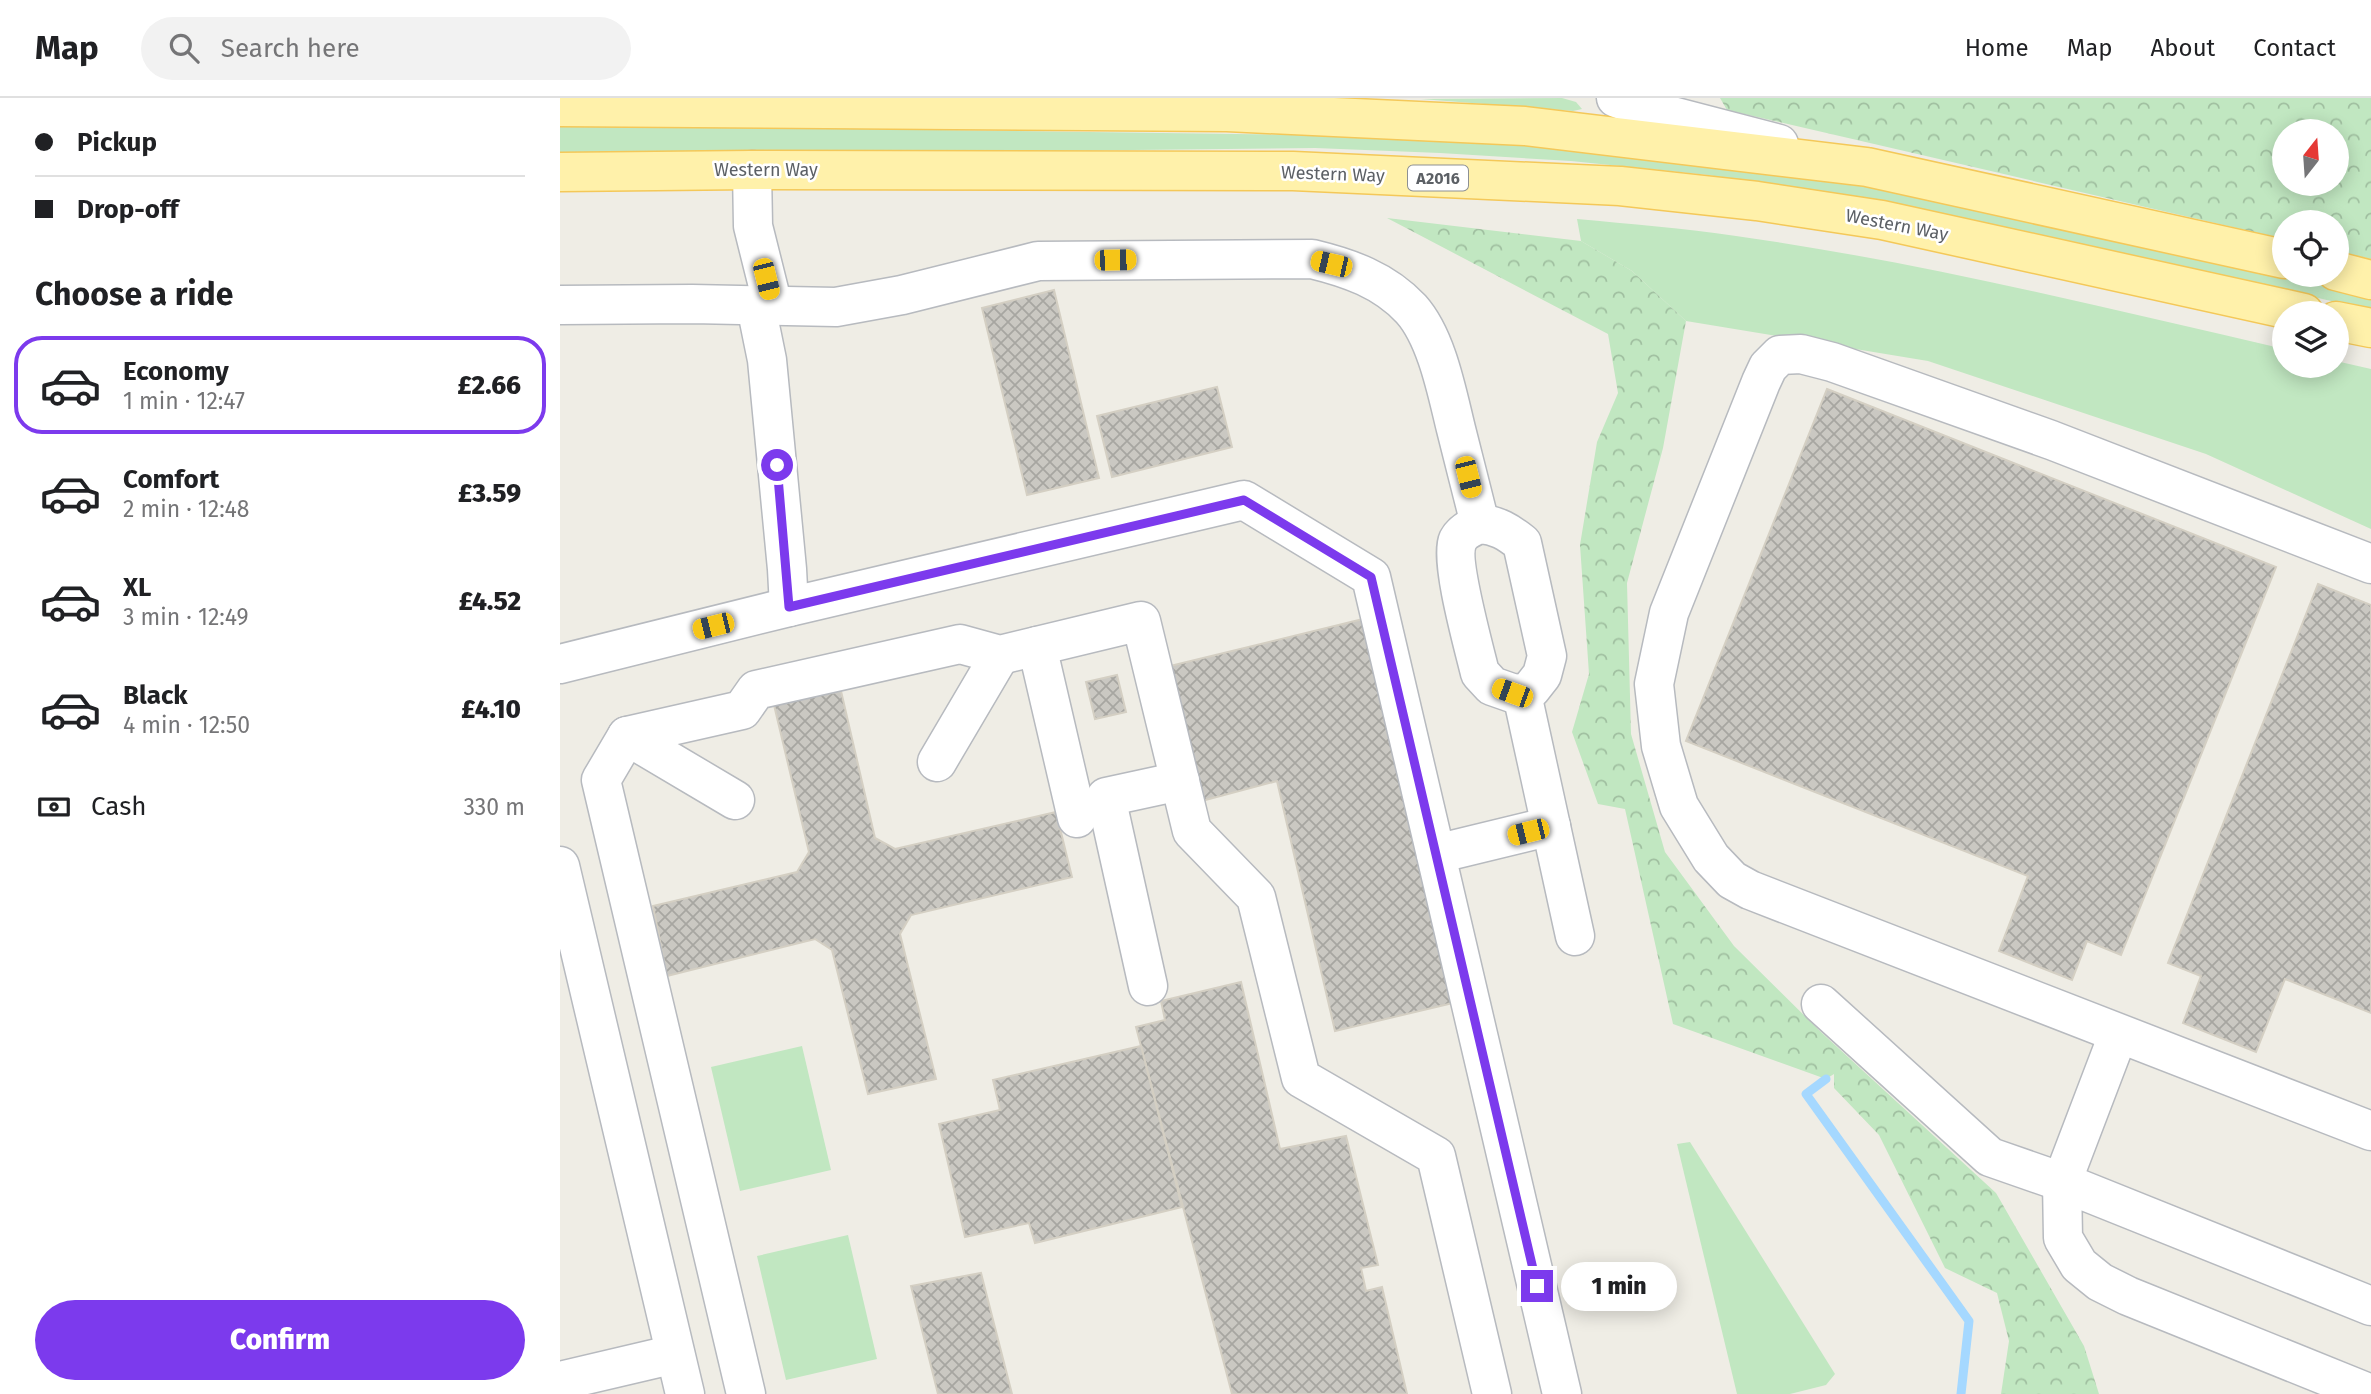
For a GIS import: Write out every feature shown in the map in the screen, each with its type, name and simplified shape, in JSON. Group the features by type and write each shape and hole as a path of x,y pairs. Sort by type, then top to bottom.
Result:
{"main road":[{"path":"560,107 1227,113 1525,126 1867,167 2272,256"},
{"name":"Western Way","path":"560,172 1293,171 1620,186 1757,201 1882,220 2272,306"},
{"path":"2349,274 2371,280"},
{"path":"2349,324 2371,328"}],"street":[{"path":"1227,113 1329,98"},
{"path":"1616,98 1649,110 1867,167"},
{"path":"752,170 752,226 765,306 767,360 789,607"},
{"path":"560,305 836,307 902,295 1038,261 1312,259 1351,269 1383,286 1412,310 1430,342 1445,381 1480,524"},
{"path":"2371,564 2051,440 1832,362 1801,354 1780,355 1768,367 1669,613 1654,684 1661,746 1679,806 1712,858 1732,880 1751,890 2118,1035 2371,1132"},
{"path":"560,664 1244,500 1371,577 1562,1394"},
{"path":"1480,524 1490,524 1508,532 1521,543 1547,656 1542,675 1531,689 1522,694 1492,686 1479,673 1455,559 1458,539 1470,528 1480,524"},
{"path":"746,1394 601,780 627,736 742,710 756,690 960,644 1000,655 1141,621 1192,831 1256,897 1301,1078 1436,1156 1492,1394"},
{"path":"1037,646 1077,818"},
{"path":"937,762 1000,655"},
{"path":"1522,694 1575,936"},
{"path":"627,736 735,800"},
{"path":"1148,985 1106,797 1180,781"},
{"path":"1436,854 1551,826"},
{"path":"560,866 685,1394"},
{"path":"1821,1004 1990,1157 2062,1182 2371,1306"},
{"path":"2118,1035 2062,1182 2063,1238 2080,1265 2100,1282 2148,1305 2371,1394"},
{"path":"560,1381 675,1354"}],"green space":[{"path":"1562,98 1576,102 1582,109 1573,111 1421,99"},
{"path":"1720,98 2371,98 2371,259 2349,254 2349,210 2272,210 2272,236 1727,110"},
{"path":"560,125 1315,135 1465,141 1613,152 1842,183 2022,217 2272,274 2272,287 2328,287 2371,297 2371,310 2349,305 2349,301 2331,301 1970,219 1708,175 1571,161 1315,148 560,156"},
{"path":"1387,218 1581,241 1632,271 1686,321 1663,448 1627,583 1631,734 1665,852 1734,946 1823,1034 1996,1193 2084,1346 2099,1394 2001,1394 2009,1341 1997,1293 1945,1268 1879,1135 1834,1088 1834,1074 1826,1079 1673,1024 1625,809 1598,804 1572,732 1589,674 1580,545 1597,442 1618,393 1608,334"},
{"path":"1577,219 1716,233 1805,247 2011,286 2272,346 2272,378 2349,378 2349,364 2371,369 2371,529 2206,454 1928,361 1686,321 1632,271 1581,241"},
{"path":"802,1046 831,1170 740,1191 711,1067"},
{"path":"1690,1142 1835,1374 1826,1385 1790,1394 1737,1394 1677,1144"},
{"path":"848,1235 877,1359 786,1380 757,1256"}],"building":[{"path":"1054,290 1099,478 1027,495 982,308"},
{"path":"1217,387 1232,447 1112,477 1097,416"},
{"path":"1827,389 2276,567 2121,955 2087,941 2072,980 1999,951 2028,876 1686,741"},
{"path":"2318,584 2371,605 2371,1013 2285,979 2256,1052 2183,1023 2201,976 2168,963"},
{"path":"1363,619 1453,1003 1335,1031 1277,781 1198,802 1166,667"},
{"path":"1117,675 1126,712 1095,719 1086,682"},
{"path":"841,691 875,838 895,849 1056,812 1072,877 911,915 900,934 936,1079 868,1094 832,950 815,939 667,976 653,906 797,872 809,852 774,705"},
{"path":"1241,982 1280,1149 1346,1136 1378,1265 1361,1268 1366,1291 1382,1287 1407,1394 1232,1394 1136,1027 1165,1020 1161,1001"},
{"path":"1141,1046 1182,1207 1035,1243 1029,1223 965,1237 939,1124 1000,1110 993,1080"},
{"path":"981,1273 1012,1394 938,1394 911,1286"}],"waterway":[{"path":"1826,1079 1806,1094 1969,1321 1961,1394"}],"route":[{"path":"777,465 789,607 1244,500 1371,577 1537,1286"}]}
